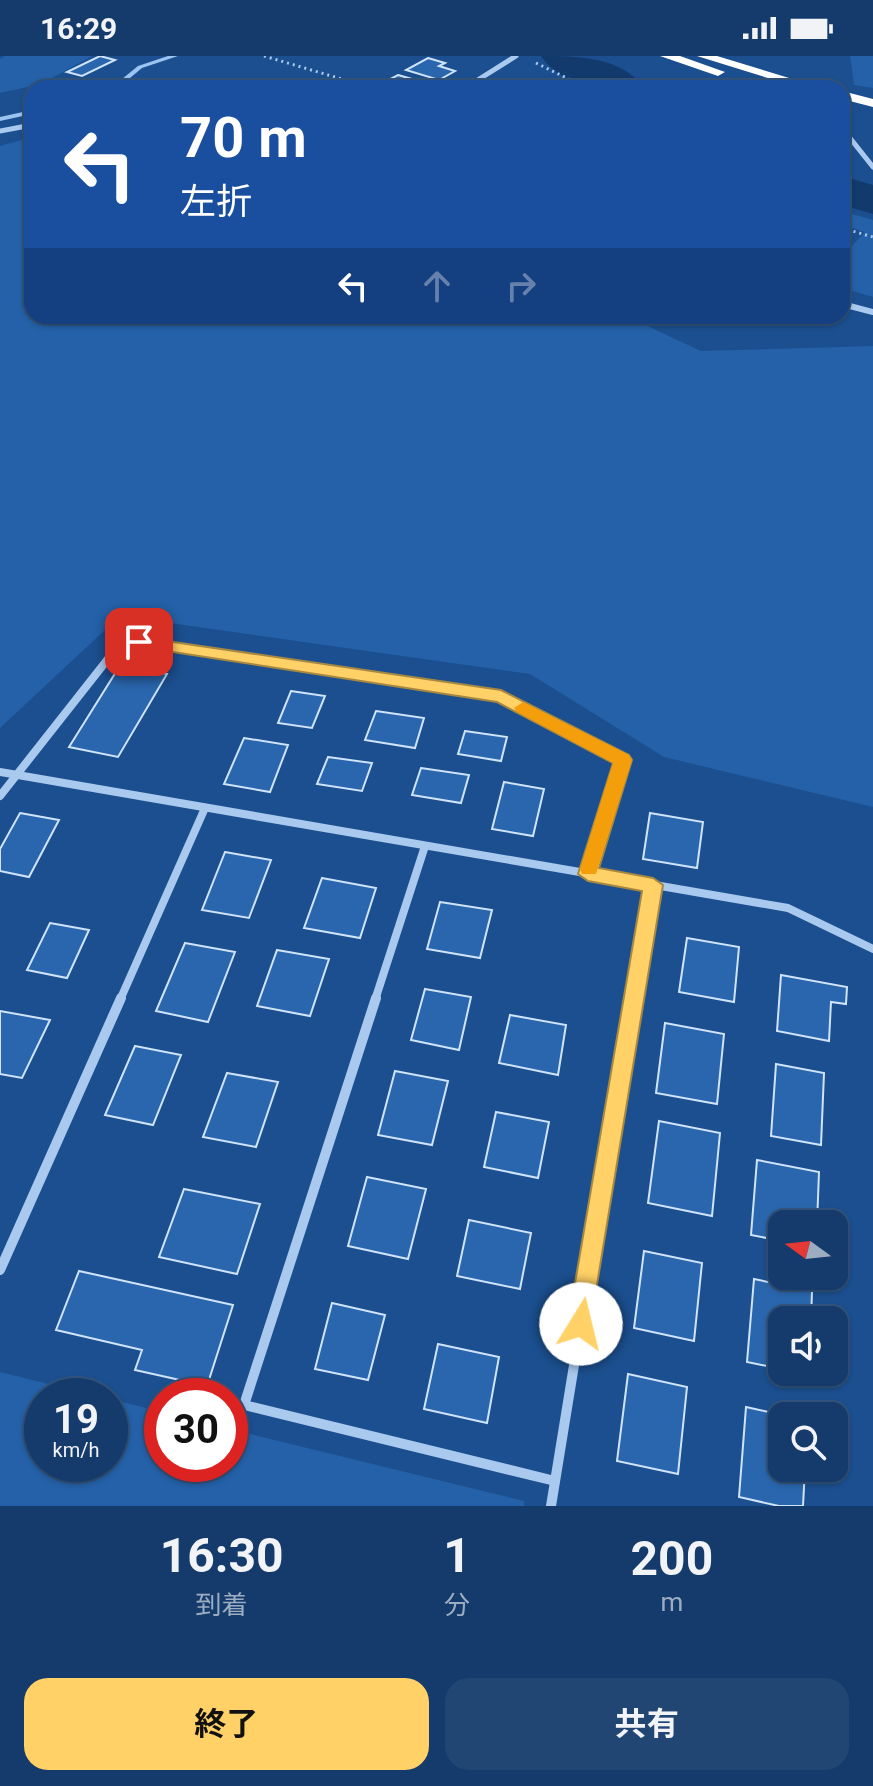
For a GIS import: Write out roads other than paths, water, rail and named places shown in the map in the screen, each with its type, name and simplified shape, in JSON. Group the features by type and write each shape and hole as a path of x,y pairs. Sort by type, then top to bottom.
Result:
{"highway":[{"path":"666,56 744,80"},
{"path":"703,56 787,80"},
{"path":"850,97 873,103"},
{"path":"850,111 873,116"}],"street":[{"path":"478,80 516,56"},
{"path":"0,131 24,126"},
{"path":"850,138 873,167"},
{"path":"850,306 873,312"},
{"path":"0,796 115,650 139,642 501,696 623,760 588,874"},
{"path":"0,772 788,908 873,949"},
{"path":"0,1270 205,808"},
{"path":"425,846 244,1405 555,1481"},
{"path":"551,1506 653,885"}],"waterway":[{"path":"124,80 140,67 175,56"},
{"path":"560,56 608,80"},
{"path":"0,119 24,114"},
{"path":"850,193 873,200"}]}
